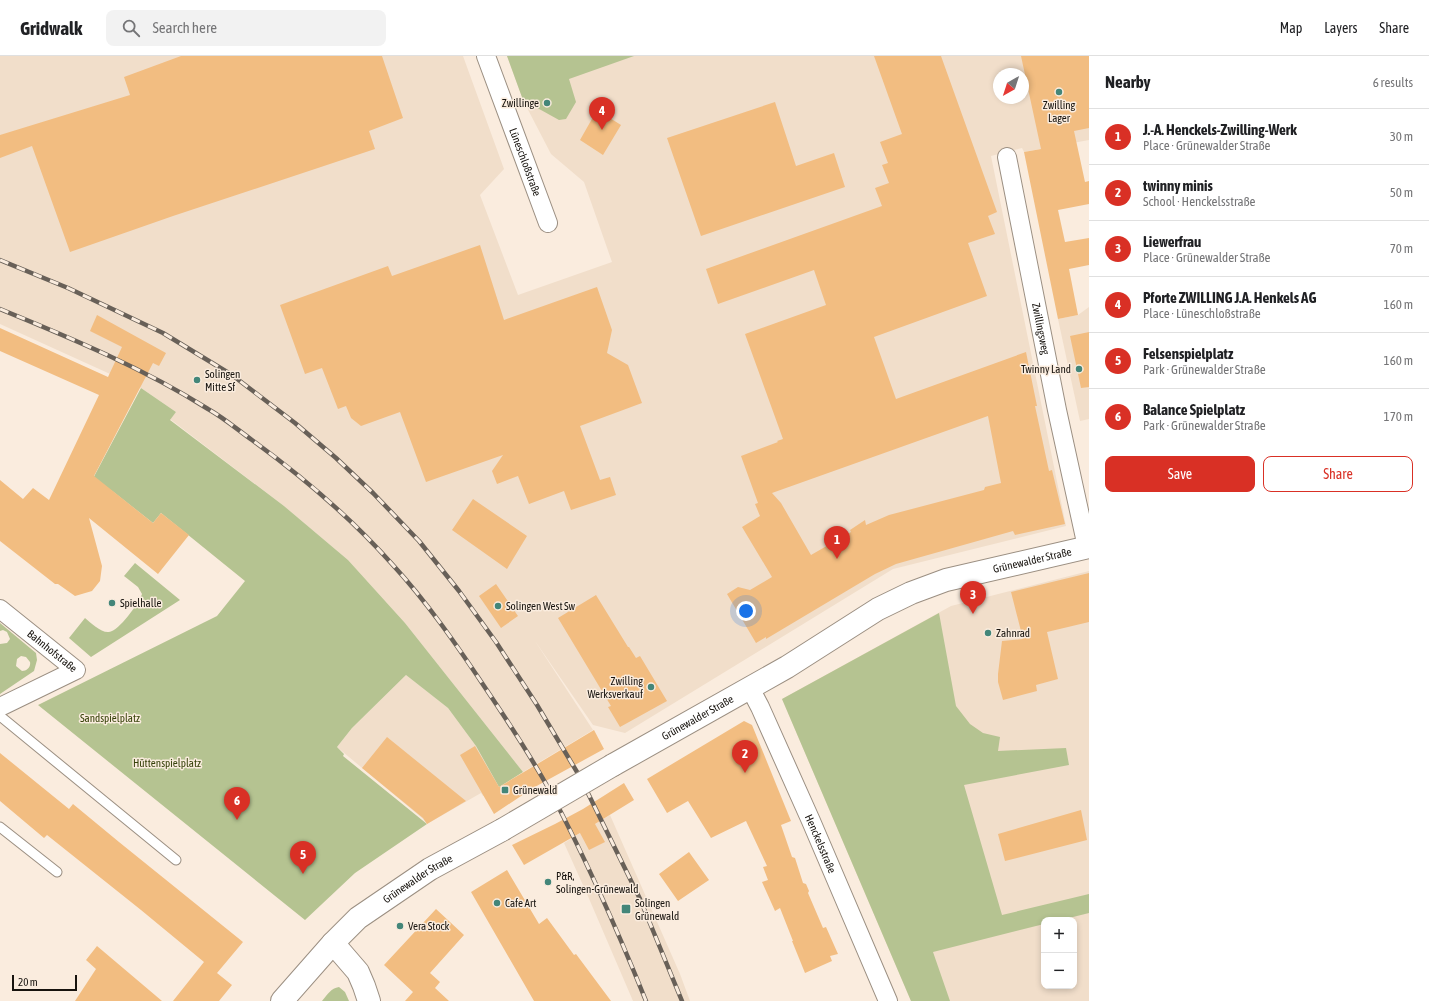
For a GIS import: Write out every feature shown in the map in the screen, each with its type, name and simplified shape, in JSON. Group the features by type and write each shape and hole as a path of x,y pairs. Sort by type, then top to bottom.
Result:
{"main road":[{"name":"Grünewalder Straße","path":"282,1001 333,943 358,918 430,869 502,830 613,765 787,667 878,609 911,593 946,580 1088,547"},
{"path":"333,943 358,972 369,1001"}],"street":[{"name":"Lüneschloßstraße","path":"486,56 548,223"},
{"name":"Zwillingsweg","path":"1007,157 1057,410 1088,547"},
{"name":"Bahnhofstraße","path":"0,609 76,670 0,707"},
{"name":"Henckelsstraße","path":"750,688 805,807 888,1001"}],"lane":[{"path":"0,716 176,860"},
{"path":"0,827 57,872"}],"shaded area":[{"path":"0,56 463,56 504,169 480,195 518,295 612,262 584,182 551,154 523,100 507,56 1089,56 1089,140 1024,152 1022,148 991,156 1066,526 893,569 625,733 593,725 535,641 593,730 523,772 405,623 348,560 284,506 170,419 176,412 141,388 0,324"},
{"name":"Twinny Land","path":"1089,307 1089,419 1080,421 1058,319 1078,315"},
{"path":"1089,571 1089,1001 911,1001 782,699 951,606"},
{"path":"406,675 448,708 476,746 499,787 483,796 481,793 427,824 422,818 337,747 352,728"},
{"path":"610,815 680,974 690,1001 633,1001 564,843"}],"green space":[{"path":"507,56 634,56 569,79 576,102 566,119 559,120 523,100"},
{"path":"141,388 176,412 170,420 284,506 348,560 405,623 523,772 499,787 476,746 448,708 406,675 352,728 337,747 344,754 343,756 427,824 355,873 305,920 38,705 217,616 245,581 161,513 153,523 111,490 72,518"},
{"path":"135,563 180,600 91,657 69,638 85,618 96,627 106,632 113,630 123,622 133,610 142,594 138,587 124,576"},
{"path":"939,613 956,706 970,724 983,733 1000,737 998,751 1066,748 1069,765 964,785 1002,915 1089,894 1089,913 1073,917 1041,917 1041,925 933,952 950,1001 911,1001 782,699"},
{"path":"0,623 36,653 37,660 34,671 0,694 0,644 7,643 10,639 7,632 3,630 0,631","holes":["21,656 26,657 30,662 30,666 22,671 16,666 17,659"]},
{"path":"339,987 345,992 349,1001 322,1001 331,990"}],"building":[{"path":"181,56 382,56 403,118 369,131 375,149 70,252 32,146 0,158 0,135 130,95 124,77"},
{"path":"874,56 941,56 997,212 988,216 995,234 968,243 987,296 874,337 896,399 1026,352 1037,406 1035,406 1049,471 1052,470 1065,524 1015,535 1013,531 896,564 875,574 766,639 766,637 756,643 727,594 738,587 750,590 772,577 742,527 760,516 755,504 758,503 741,456 783,439 745,334 826,305 814,270 718,304 706,269 882,206 875,188 889,183 882,165 888,163 880,142 902,134","holes":["988,416 1001,483 985,487 984,490 889,515 866,525 865,520 850,530 851,532 811,555 781,503 772,493"]},
{"path":"1021,56 1089,56 1089,128 1074,131 1085,182 1089,181 1089,204 1058,210 1065,242 1089,238 1089,265 1069,269 1078,315 1058,319 1024,152 1041,149 1029,93 1029,68 1024,68"},
{"path":"775,102 796,166 834,153 845,187 701,236 667,138"},
{"path":"597,110 621,125 603,155 580,140"},
{"path":"480,245 504,320 597,287 612,330 607,353 628,365 642,403 580,426 600,480 610,477 616,495 571,510 564,491 529,504 518,476 497,484 492,471 503,455 426,482 400,412 361,426 351,418 346,406 338,409 322,368 305,374 280,305 388,266 392,276"},
{"path":"97,315 166,353 159,366 153,363 94,476 153,523 161,513 189,535 158,574 89,518 102,566 100,581 92,591 75,596 58,584 55,584 0,541 0,480 23,499 33,488 49,500 99,395 0,351 0,328 108,377 122,347 90,331"},
{"path":"1089,332 1089,387 1081,388 1070,336"},
{"path":"473,499 527,536 507,569 452,530"},
{"path":"1089,573 1089,622 1047,632 1058,679 1036,685 1037,691 1003,700 998,682 1002,641 1023,639 1011,592"},
{"name":"Solingen West Sw","path":"496,584 518,616 501,628 479,596"},
{"path":"596,595 628,647 636,658 640,656 667,701 620,727 608,707 611,706 558,618"},
{"path":"744,721 752,725 791,821 781,825 792,857 795,858 803,883 806,884 809,891 808,893 823,928 826,927 838,954 830,956 832,961 805,973 780,908 775,911 762,882 768,880 763,867 767,866 746,821 711,838 688,801 667,813 647,779"},
{"path":"594,730 604,749 533,788 494,814 460,755 475,746 499,787"},
{"path":"387,737 466,801 427,824 423,818 362,768"},
{"path":"0,753 69,809 73,804 243,942 217,973 232,985 219,1001 173,1001 204,962 47,835 44,838 0,801"},
{"path":"624,783 634,800 595,824 605,842 589,850 580,833 524,865 512,845 583,809"},
{"path":"1081,810 1087,840 1005,861 998,834"},
{"path":"689,852 709,880 678,901 659,874"},
{"path":"507,870 539,924 547,918 574,955 576,954 611,1001 534,1001 471,892"},
{"path":"436,909 464,935 430,973 440,982 435,988 449,1001 405,1001 413,992 384,965"},
{"path":"97,946 162,1001 75,1001 96,969 86,960"}],"railway":[{"path":"0,260 68,288 163,333 232,375 295,423 336,458 373,493 419,541 459,591 496,642 537,705 580,777 640,899 682,1001"},
{"path":"0,309 106,354 158,380 225,420 308,483 360,530 405,578 441,624 493,699 550,791 589,868 646,1001"}],"place":[{"name":"Zwilling Lager","path":"1059,92"},
{"name":"Zwillinge","path":"547,103"},
{"name":"Pforte ZWILLING J.A. Henkels AG","path":"602,130"},
{"name":"Twinny Land","path":"1079,369"},
{"name":"Solingen Mitte Sf","path":"197,380"},
{"name":"J.-A. Henckels-Zwilling-Werk","path":"837,559"},
{"name":"Spielhalle","path":"112,603"},
{"name":"Solingen West Sw","path":"498,606"},
{"name":"Liewerfrau","path":"973,614"},
{"name":"Zahnrad","path":"988,633"},
{"name":"Zwilling Werksverkauf","path":"651,687"},
{"name":"twinny minis","path":"745,773"},
{"name":"Grünewald","path":"505,790"},
{"name":"Balance Spielplatz","path":"237,820"},
{"name":"Felsenspielplatz","path":"303,874"},
{"name":"P&R, Solingen-Grünewald","path":"548,882"},
{"name":"Cafe Art","path":"497,903"},
{"name":"Solingen Grünewald","path":"626,909"},
{"name":"Vera Stock","path":"400,926"}],"park label":[{"name":"Sandspielplatz","path":"110,718"},
{"name":"Hüttenspielplatz","path":"167,763"}]}
